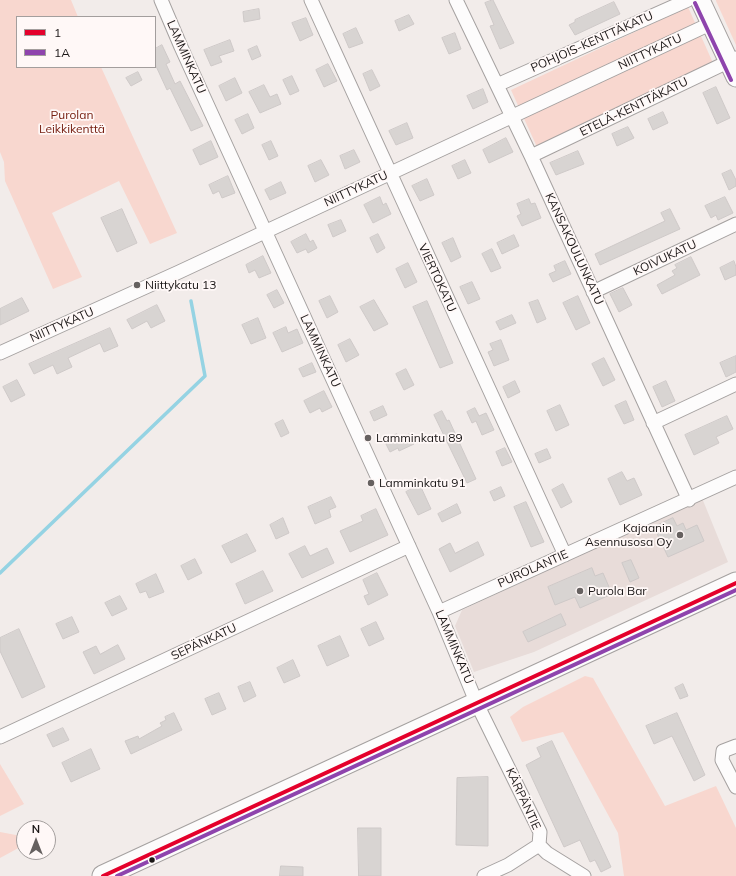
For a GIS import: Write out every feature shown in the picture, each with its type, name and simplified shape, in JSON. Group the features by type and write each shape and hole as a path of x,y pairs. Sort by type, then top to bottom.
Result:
{"main road":[{"path":"104,876 736,583"}],"street":[{"name":"LAMMINKATU","path":"162,0 181,47 439,612 477,704"},
{"name":"VIERTOKATU","path":"311,0 389,174 565,555"},
{"name":"KANSAKOULUNKATU","path":"456,0 531,156 689,500"},
{"name":"POHJOIS-KENTTÄKATU","path":"497,85 688,0"},
{"path":"700,0 734,65"},
{"name":"NIITTYKATU","path":"0,353 265,232 712,23"},
{"name":"ETELÄ-KENTTÄKATU","path":"531,156 734,65"},
{"name":"KOIVUKATU","path":"593,292 736,224"},
{"path":"653,423 736,384"},
{"name":"PUROLANTIE","path":"439,612 689,500 736,477"},
{"name":"SEPÄNKATU","path":"0,737 409,546"},
{"name":"KÄRPÄNTIE","path":"477,704 540,832 539,845 557,860 584,876"},
{"path":"736,746 723,751 722,760 736,787"},
{"path":"484,876 514,862 539,845"}],"shaded area":[{"path":"702,498 728,562 534,652 474,672 455,626 462,610"}],"green space":[{"name":"Purolan Leikkikenttä","path":"0,0 71,0 78,16 16,16 16,68 101,68 177,233 150,244 119,181 52,213 82,277 53,289 5,181 4,162 0,152"},
{"path":"736,0 736,45 716,1"},
{"path":"688,7 713,63 537,147 511,90"},
{"path":"585,676 593,678 665,806 716,786 736,828 736,876 624,876 618,833 563,732 522,742 510,717 523,707"},
{"path":"0,764 24,804 0,816"},
{"path":"0,832 16,835 16,849 0,858"}],"building":[{"path":"493,0 514,43 500,49 490,26 494,25 485,3"},
{"path":"614,2 620,14 575,35 569,25 575,22 575,20"},
{"path":"259,9 260,19 244,22 243,12"},
{"path":"409,15 414,24 399,31 395,21"},
{"path":"306,18 313,35 300,41 292,23"},
{"path":"356,28 363,43 349,48 343,34"},
{"path":"455,33 461,49 449,54 442,38"},
{"path":"230,40 234,51 219,56 222,62 211,66 204,50"},
{"path":"162,45 170,62 166,64 175,84 180,81 203,126 191,131 170,88 167,90 156,66 156,48"},
{"path":"257,46 261,56 252,60 248,50"},
{"path":"328,64 337,81 324,87 316,70"},
{"path":"372,70 380,86 370,91 363,74"},
{"path":"138,72 142,80 131,86 126,78"},
{"path":"292,76 299,91 290,95 283,80"},
{"path":"235,78 242,93 226,101 219,86"},
{"path":"264,85 270,97 277,94 281,104 260,113 249,92"},
{"path":"716,87 730,118 717,124 703,93"},
{"path":"483,89 488,102 473,109 467,96"},
{"path":"663,112 668,123 653,130 648,119"},
{"path":"248,114 254,128 242,134 235,120"},
{"path":"407,123 413,138 396,145 389,131"},
{"path":"628,127 634,138 617,146 612,134"},
{"path":"506,138 513,152 489,163 483,150"},
{"path":"211,141 218,157 200,165 193,150"},
{"path":"271,141 278,156 269,160 262,145"},
{"path":"354,150 360,162 345,169 340,156"},
{"path":"578,151 584,164 556,175 550,163"},
{"path":"321,160 329,175 315,182 308,166"},
{"path":"465,160 471,173 458,179 452,166"},
{"path":"731,170 736,180 736,186 729,190 722,174"},
{"path":"228,176 235,193 222,198 219,191 213,194 209,185"},
{"path":"427,179 434,195 420,201 412,186"},
{"path":"281,182 286,193 270,200 265,190"},
{"path":"380,197 383,205 386,203 391,214 373,223 364,205"},
{"path":"725,197 733,213 718,220 716,215 711,218 705,206"},
{"path":"529,199 531,204 535,203 541,218 522,226 517,216 521,214 517,204"},
{"path":"122,209 137,243 117,252 101,218"},
{"path":"670,209 680,229 600,265 595,254 665,221 661,213"},
{"path":"341,220 346,231 333,237 328,225"},
{"path":"306,234 310,242 313,240 317,248 308,253 306,249 297,253 291,242"},
{"path":"378,234 385,248 377,253 370,238"},
{"path":"514,235 519,246 502,254 497,243"},
{"path":"453,238 461,257 451,262 442,243"},
{"path":"492,249 501,268 491,272 482,254"},
{"path":"263,256 271,273 259,278 255,270 249,273 246,265"},
{"path":"691,257 700,275 662,294 657,285 675,275 672,271 677,268 675,265"},
{"path":"565,261 571,274 553,282 549,274 556,271 554,266"},
{"path":"734,261 736,275 725,280 720,268"},
{"path":"408,263 417,282 405,288 396,269"},
{"path":"472,282 480,299 468,304 460,287"},
{"path":"623,288 632,305 619,312 610,294"},
{"path":"277,290 284,303 274,308 267,295"},
{"path":"330,296 338,312 327,318 319,301"},
{"path":"578,296 590,323 576,330 563,303"},
{"path":"22,298 29,311 0,325 0,309"},
{"path":"374,300 388,324 374,331 360,307"},
{"path":"538,300 546,319 537,323 529,303"},
{"path":"427,301 453,363 440,368 413,307"},
{"path":"157,305 165,321 151,328 147,321 132,329 127,320"},
{"path":"512,315 516,323 500,330 496,322"},
{"path":"258,318 266,338 251,344 242,325"},
{"path":"286,327 288,333 297,329 303,343 282,352 273,333"},
{"path":"110,328 118,346 104,352 100,343 68,358 72,367 57,374 53,365 34,374 29,364"},
{"path":"350,339 359,355 346,362 338,345"},
{"path":"501,340 509,360 494,366 488,352 493,350 490,344"},
{"path":"736,356 736,372 726,377 720,363"},
{"path":"604,358 615,380 603,386 592,364"},
{"path":"312,363 316,372 303,377 299,369"},
{"path":"406,369 414,385 404,390 396,374"},
{"path":"17,380 25,395 11,402 3,387"},
{"path":"515,381 520,392 508,398 503,387"},
{"path":"666,381 675,401 662,407 653,387"},
{"path":"324,391 332,407 322,412 320,408 310,413 304,401"},
{"path":"626,401 634,420 624,424 615,406"},
{"path":"560,405 569,425 556,431 547,411"},
{"path":"383,406 387,415 374,421 370,412"},
{"path":"475,408 479,416 486,413 494,430 482,435 476,421 472,423 467,412"},
{"path":"442,411 447,421 449,420 476,479 467,483 434,415"},
{"path":"727,416 733,429 716,437 719,443 694,455 685,435"},
{"path":"283,420 289,433 281,437 275,424"},
{"path":"397,434 399,439 409,434 414,444 399,451 398,448 390,452 384,440"},
{"path":"505,448 512,462 502,466 496,452"},
{"path":"547,449 551,458 539,463 535,454"},
{"path":"622,472 627,481 634,478 642,495 620,505 608,479"},
{"path":"563,484 572,502 561,508 552,490"},
{"path":"420,485 431,509 418,515 406,492"},
{"path":"501,487 505,496 494,501 490,492"},
{"path":"331,497 336,507 329,510 331,517 315,524 308,507"},
{"path":"526,502 544,542 531,547 514,507"},
{"path":"457,504 461,513 442,522 438,514"},
{"path":"376,509 388,535 350,552 340,531 363,521 361,516"},
{"path":"283,518 289,533 276,539 270,525"},
{"name":"Kajaanin Asennusosa Oy","path":"673,518 677,526 683,523 686,530 697,525 704,541 668,557 654,527"},
{"path":"247,534 256,551 231,563 222,546"},
{"path":"478,542 484,555 450,572 439,549 450,543 455,553"},
{"path":"305,546 310,556 327,548 334,563 302,578 289,554"},
{"path":"195,559 202,573 188,580 181,566"},
{"path":"631,560 639,578 630,582 622,563"},
{"name":"Purola Bar","path":"592,568 595,576 603,573 612,594 580,608 575,597 555,605 548,587"},
{"path":"263,571 273,591 245,604 236,584"},
{"path":"377,573 388,595 368,605 364,596 369,594 363,580"},
{"path":"156,574 164,592 149,598 146,591 140,593 136,584"},
{"path":"120,596 127,609 112,616 105,603"},
{"name":"Purola Bar","path":"561,614 566,625 528,642 523,632"},
{"path":"72,617 79,632 63,639 56,624"},
{"path":"376,622 384,639 369,646 361,629"},
{"path":"19,629 45,687 22,698 0,651 0,638"},
{"path":"340,636 349,656 327,666 318,646"},
{"path":"118,645 125,659 94,674 83,652 96,646 100,654"},
{"path":"293,660 300,676 284,683 277,668"},
{"path":"250,682 256,696 244,702 238,687"},
{"path":"683,684 688,696 680,699 675,688"},
{"path":"219,693 226,709 212,715 205,699"},
{"path":"174,713 182,730 131,754 125,741 138,736 139,739 162,726 160,723 166,720 165,717"},
{"path":"677,713 705,775 694,781 672,736 654,744 646,726"},
{"path":"63,728 69,740 53,747 47,735"},
{"path":"552,741 611,867 601,872 595,860 590,862 580,840 564,847 526,765 541,757 537,748"},
{"path":"91,749 100,769 71,782 62,763"},
{"path":"488,777 488,846 456,845 457,778"},
{"path":"358,828 381,828 381,876 359,876"},
{"path":"281,866 303,867 303,876 280,876"}],"waterway":[{"path":"0,573 205,376 191,301"}],"transit line":[{"name":"1A","path":"695,3 731,80"},
{"name":"1","path":"103,876 736,583"},
{"name":"1A","path":"117,876 736,590"}],"place":[{"name":"Niittykatu 13","path":"137,285"},
{"name":"Lamminkatu 89","path":"368,438"},
{"name":"Lamminkatu 91","path":"371,483"},
{"name":"Kajaanin Asennusosa Oy","path":"680,535"},
{"name":"Purola Bar","path":"580,591"}]}
